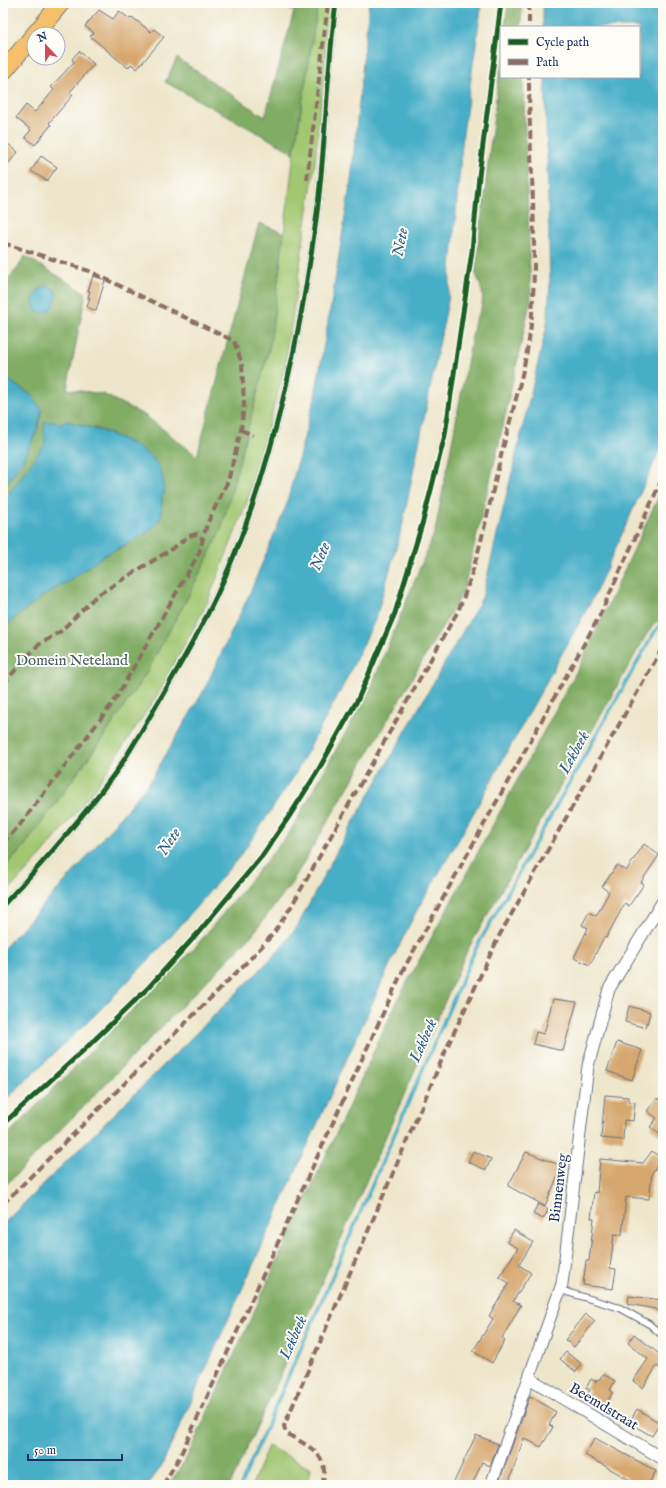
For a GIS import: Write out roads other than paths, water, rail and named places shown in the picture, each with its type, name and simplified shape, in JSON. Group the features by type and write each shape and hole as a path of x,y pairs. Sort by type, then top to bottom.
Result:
{"main road":[{"path":"41,26 61,3"},
{"path":"3,72 26,44"}],"street":[{"name":"Binnenweg","path":"491,1485 560,1290 590,1059 609,989 663,901"},
{"name":"Beemdstraat","path":"529,1378 663,1459"}],"lane":[{"path":"3,905 70,830 119,767 192,644 216,596 237,545 259,482 285,394 300,317 316,219 336,3"},
{"path":"560,1290 620,1308 649,1324 663,1336"}],"water":[{"name":"Nete","path":"369,3 482,3 463,133 448,301 402,527 376,618 342,688 293,778 241,855 167,941 97,1013 3,1102 3,949 82,863 150,781 203,692 249,595 286,506 315,396 332,299 351,180"},
{"path":"543,3 663,3 663,443 594,596 459,839 417,910 391,962 161,1467 148,1485 3,1485 3,1224 257,973 280,949 297,927 338,849 482,598 547,325 550,285 545,78 640,78 640,26 543,26"},
{"path":"49,286 56,291 54,304 48,312 45,313 36,311 33,303 35,295 41,289"},
{"path":"3,377 31,395 42,410 36,431 27,451 3,487"},
{"path":"67,421 118,437 131,443 152,458 159,467 163,480 164,494 162,496 161,516 157,524 147,533 103,556 70,580 42,597 3,627 3,502 45,444 44,422 58,422 60,425"}],"waterway":[{"name":"Lekbeek","path":"241,1485 475,950 651,638 658,627 663,624"}],"park label":[{"name":"Domein Neteland","path":"72,660"}]}
